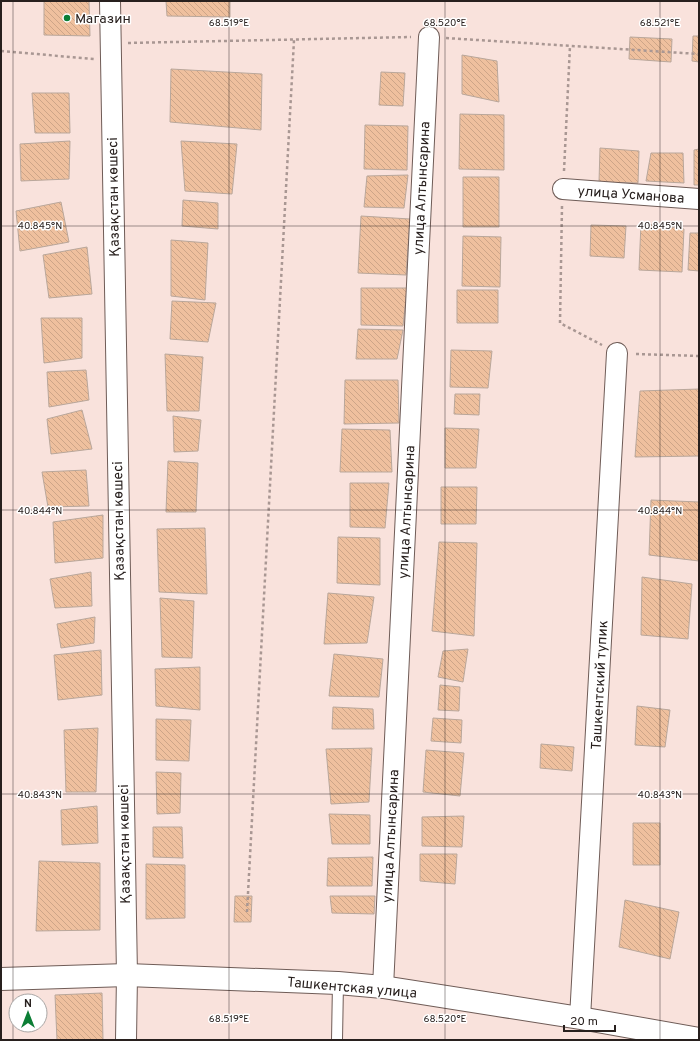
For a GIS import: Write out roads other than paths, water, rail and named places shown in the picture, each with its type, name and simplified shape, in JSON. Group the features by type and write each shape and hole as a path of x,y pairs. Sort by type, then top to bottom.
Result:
{"main road":[{"name":"Ташкентская улица","path":"1,979 127,975 338,983 383,987 580,1018 699,1039"}],"street":[{"name":"Қазақстан көшесі","path":"110,1 127,975 126,1040"},
{"name":"улица Алтынсарина","path":"383,987 428,37"},
{"name":"улица Усманова","path":"563,189 699,199"},
{"name":"Ташкентский тупик","path":"580,1018 617,353"}],"lane":[{"path":"337,1040 338,983"}],"place":[{"name":"Магазин","path":"67,18"}]}
